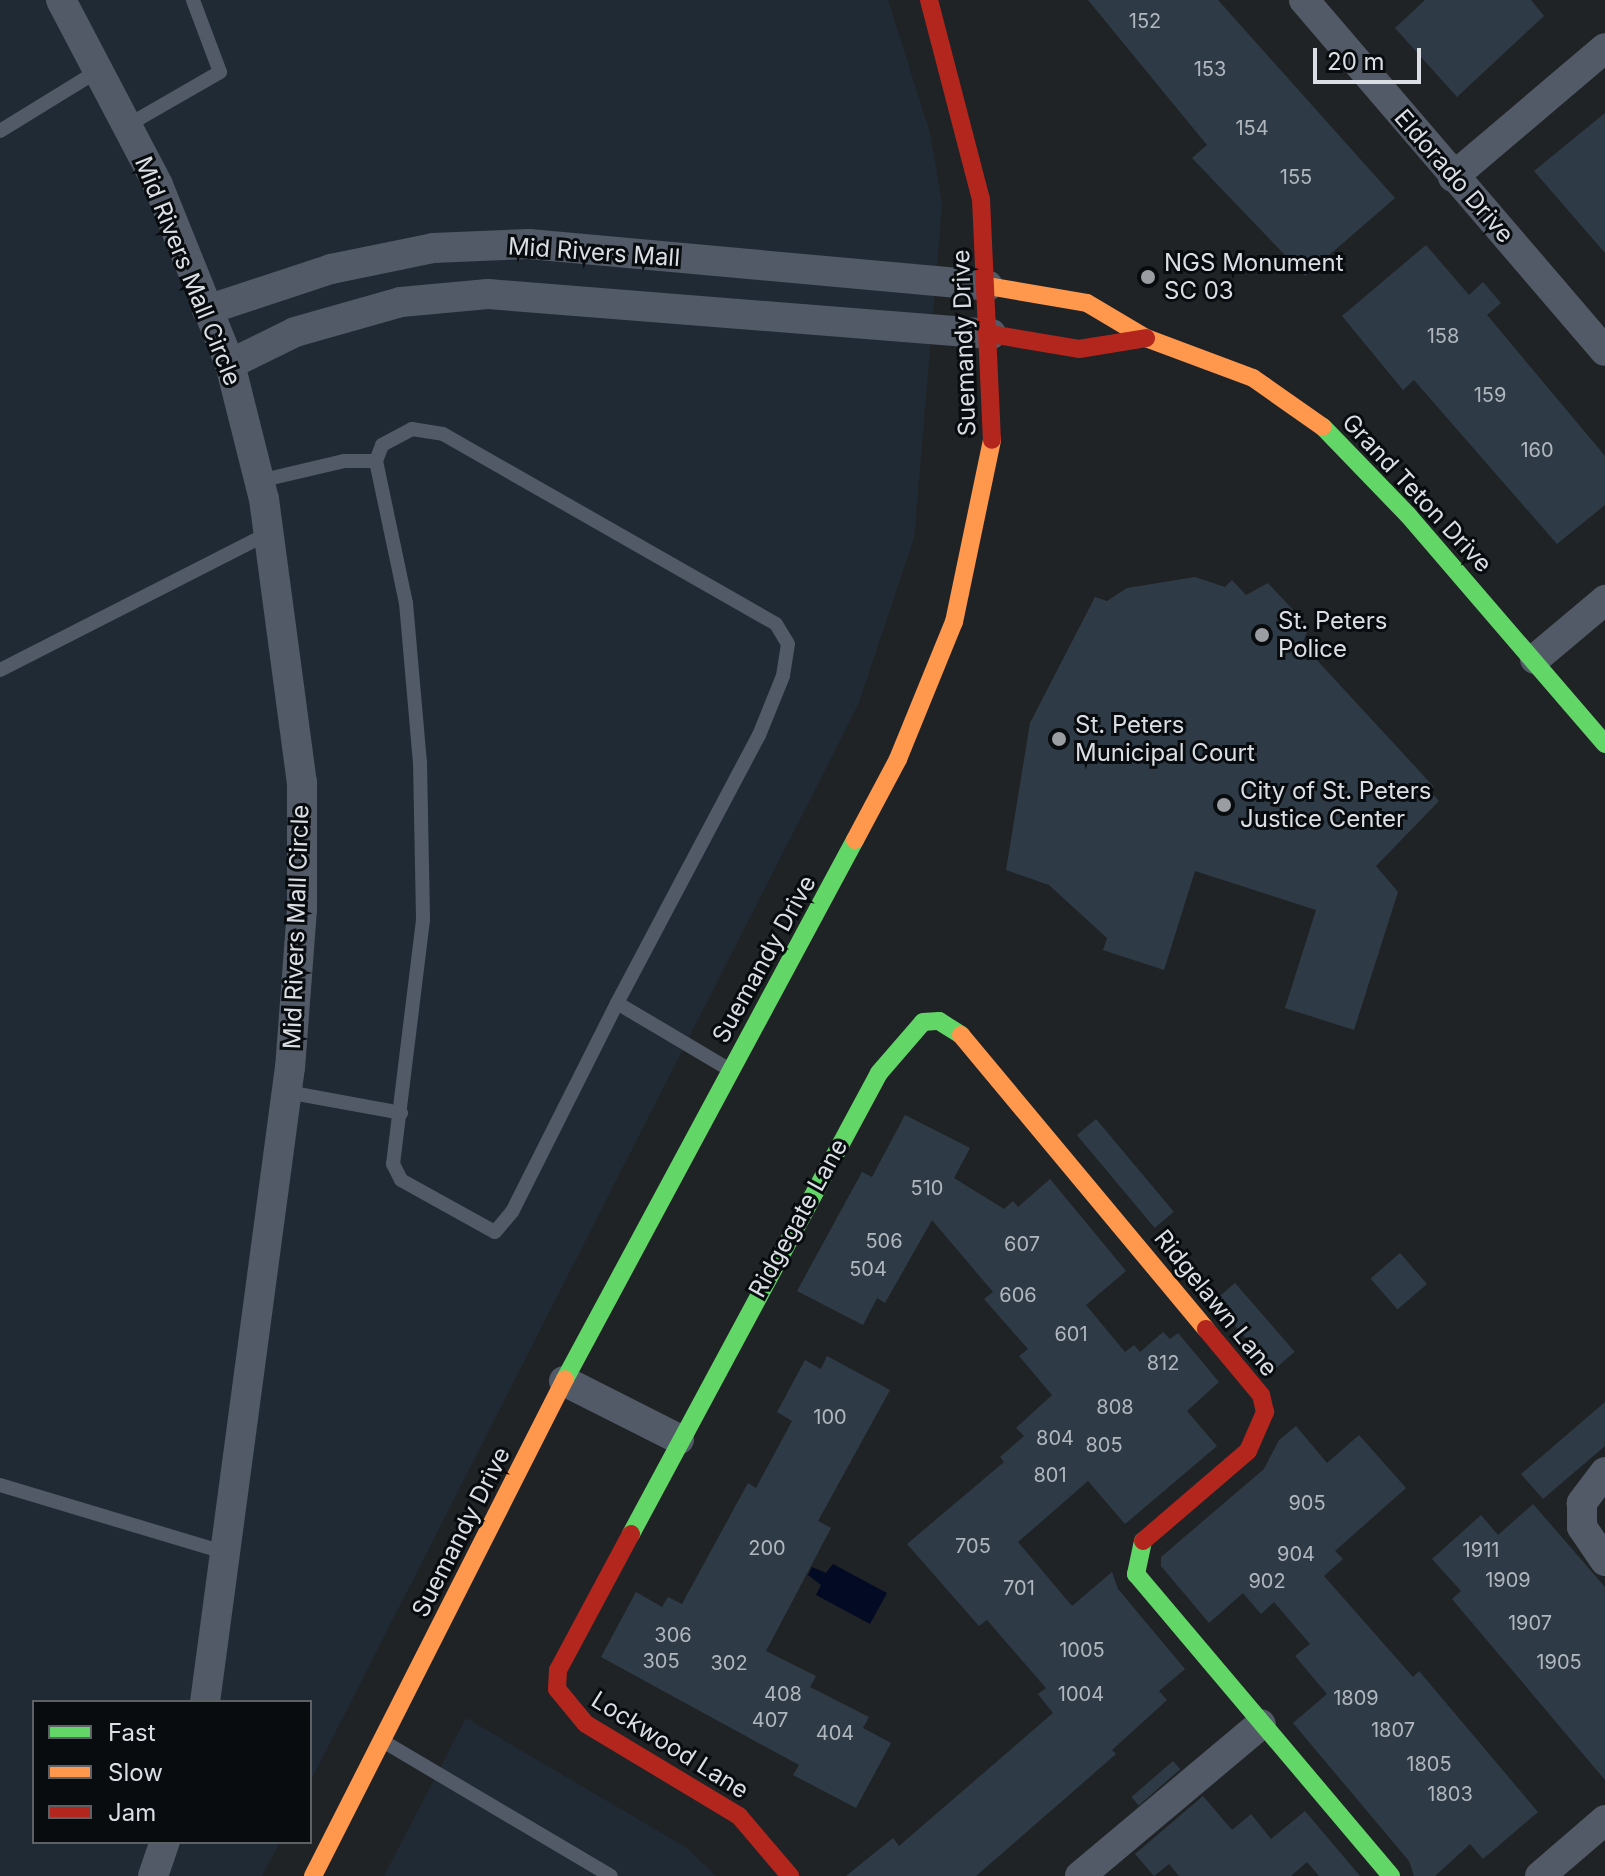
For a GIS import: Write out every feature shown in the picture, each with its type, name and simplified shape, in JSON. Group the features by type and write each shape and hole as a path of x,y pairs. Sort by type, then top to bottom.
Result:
{"street":[{"name":"Mid Rivers Mall Circle","path":"61,0 128,125 230,364 270,533 302,782 302,909 287,1092 228,1553 205,1700"},
{"name":"Suemandy Drive","path":"313,1876 564,1381 731,1070 932,684 969,566 992,459 991,334 981,199 929,0"},
{"name":"Eldorado Drive","path":"1304,0 1605,351"},
{"path":"1453,177 1605,48"},
{"name":"Mid Rivers Mall","path":"207,310 360,263 433,248 529,244 988,286"},
{"name":"Grand Teton Drive","path":"988,286 1087,303 1146,338 1253,378 1319,423 1602,736"},
{"name":"Mid Rivers Mall","path":"230,364 295,332 401,302 488,294 991,334"},
{"name":"Grand Teton Drive","path":"991,334 1079,349 1146,338"},
{"path":"1535,659 1605,600"},
{"name":"Ridgegate Lane","path":"557,1689 564,1650 879,1073 914,1030 939,1021"},
{"name":"Ridgelawn Lane","path":"939,1021 957,1030 1261,1395 1265,1412 1248,1451 1153,1529 1133,1558 1149,1595 1391,1876"},
{"path":"564,1381 679,1439"},
{"path":"1605,1472 1582,1503 1582,1527 1605,1561"},
{"name":"Lockwood Lane","path":"557,1689 586,1724 739,1816 790,1876"},
{"path":"1080,1876 1261,1724"},
{"path":"1540,1876 1605,1820"},
{"path":"153,1876 164,1844"}],"lane":[{"path":"128,125 220,72 193,0"},
{"path":"0,131 99,70"},
{"path":"412,429 443,434 776,624 788,644 783,676 759,735 617,1003 512,1212 495,1232 401,1180 393,1164 423,920 420,762 406,603 376,461 382,445 412,429"},
{"path":"259,481 344,461 376,461"},
{"path":"0,670 270,533"},
{"path":"617,1003 731,1070"},
{"path":"287,1092 401,1113"},
{"path":"0,1485 228,1553"},
{"path":"382,1741 611,1876"}],"shaded area":[{"path":"0,0 888,0 930,133 942,204 914,538 858,705 312,1778 312,1700 32,1700 32,1844 279,1844 262,1876 0,1876"},
{"path":"466,1718 687,1848 716,1876 384,1876"}],"water":[{"path":"833,1564 887,1593 870,1624 816,1595 821,1585 808,1575 812,1567 826,1573"}],"building":[{"path":"1088,0 1218,0 1395,198 1305,276 1192,158 1207,145"},
{"path":"1425,0 1531,0 1544,16 1457,97 1395,28"},
{"path":"1605,113 1605,253 1534,171"},
{"path":"1426,245 1469,295 1483,282 1501,303 1487,315 1605,456 1605,505 1557,544 1414,380 1403,390 1342,316"},
{"name":"City of St. Peters Justice Center","path":"1195,577 1225,587 1232,580 1246,595 1268,583 1309,627 1302,644 1434,787 1429,790 1439,801 1376,866 1398,892 1354,1030 1285,1008 1316,910 1195,871 1164,970 1103,950 1107,938 1049,885 1006,870 1030,723 1095,597 1107,601 1127,588"},
{"path":"905,1115 970,1148 954,1178 1004,1209 1013,1201 1018,1207 1050,1179 1126,1271 1086,1305 1125,1352 1134,1345 1140,1352 1163,1332 1170,1339 1178,1333 1219,1382 1187,1411 1217,1446 1125,1524 1088,1481 1018,1542 1072,1606 1112,1572 1118,1589 1185,1669 1159,1691 1167,1700 1112,1750 1116,1754 976,1876 846,1876 893,1838 899,1846 1053,1713 1038,1694 1046,1688 987,1620 979,1626 907,1544 1004,1462 1000,1457 1024,1436 1016,1428 1052,1395 1019,1356 1028,1349 984,1299 993,1292 932,1220 885,1303 877,1298 863,1325 797,1291 862,1172 872,1177"},
{"path":"1096,1119 1174,1212 1155,1228 1077,1135"},
{"path":"1400,1253 1427,1284 1397,1310 1371,1279"},
{"path":"1235,1283 1295,1352 1274,1370 1214,1301"},
{"path":"827,1356 890,1390 818,1521 831,1528 766,1651 816,1676 810,1687 869,1717 863,1728 891,1743 856,1808 793,1775 799,1765 601,1657 636,1592 662,1607 668,1597 682,1604 748,1483 756,1488 792,1421 777,1412 805,1360 821,1369"},
{"path":"1605,1402 1605,1446 1543,1499 1521,1474"},
{"path":"1296,1426 1327,1463 1359,1435 1406,1488 1335,1551 1343,1559 1324,1576 1413,1677 1419,1671 1538,1812 1483,1859 1470,1844 1435,1876 1414,1876 1409,1861 1293,1723 1327,1694 1295,1656 1310,1644 1274,1602 1261,1614 1243,1593 1209,1623 1161,1566 1161,1557 1264,1469 1279,1440"},
{"path":"1533,1504 1605,1587 1605,1780 1452,1599 1461,1591 1432,1559 1481,1515 1498,1535"},
{"path":"1173,1761 1180,1769 1139,1805 1131,1797"},
{"path":"1203,1796 1232,1830 1251,1814 1271,1839 1305,1811 1360,1876 1319,1876 1307,1862 1291,1876 1179,1876 1169,1864 1154,1876 1135,1854"}],"traffic: fast":[{"path":"1323,427 1408,515 1605,744"},
{"path":"565,1379 855,840"},
{"path":"631,1534 879,1073 923,1022 939,1021 961,1035"},
{"path":"1143,1541 1136,1574 1391,1876"}],"traffic: slow":[{"path":"988,286 1087,303 1146,338 1253,378 1323,427"},
{"path":"855,840 898,759 954,622 992,440"},
{"path":"961,1035 1206,1329"},
{"path":"313,1876 565,1379"}],"traffic: jam":[{"path":"929,0 981,199 992,440"},
{"path":"991,334 1079,349 1146,338"},
{"path":"1143,1541 1248,1451 1265,1412 1261,1395 1206,1329"},
{"path":"631,1534 558,1670 557,1689 586,1724 739,1816 790,1876"}],"place":[{"name":"NGS Monument SC 03","path":"1148,277"},
{"name":"St. Peters Police","path":"1262,635"},
{"name":"St. Peters Municipal Court","path":"1059,739"},
{"name":"City of St. Peters Justice Center","path":"1224,805"}]}
